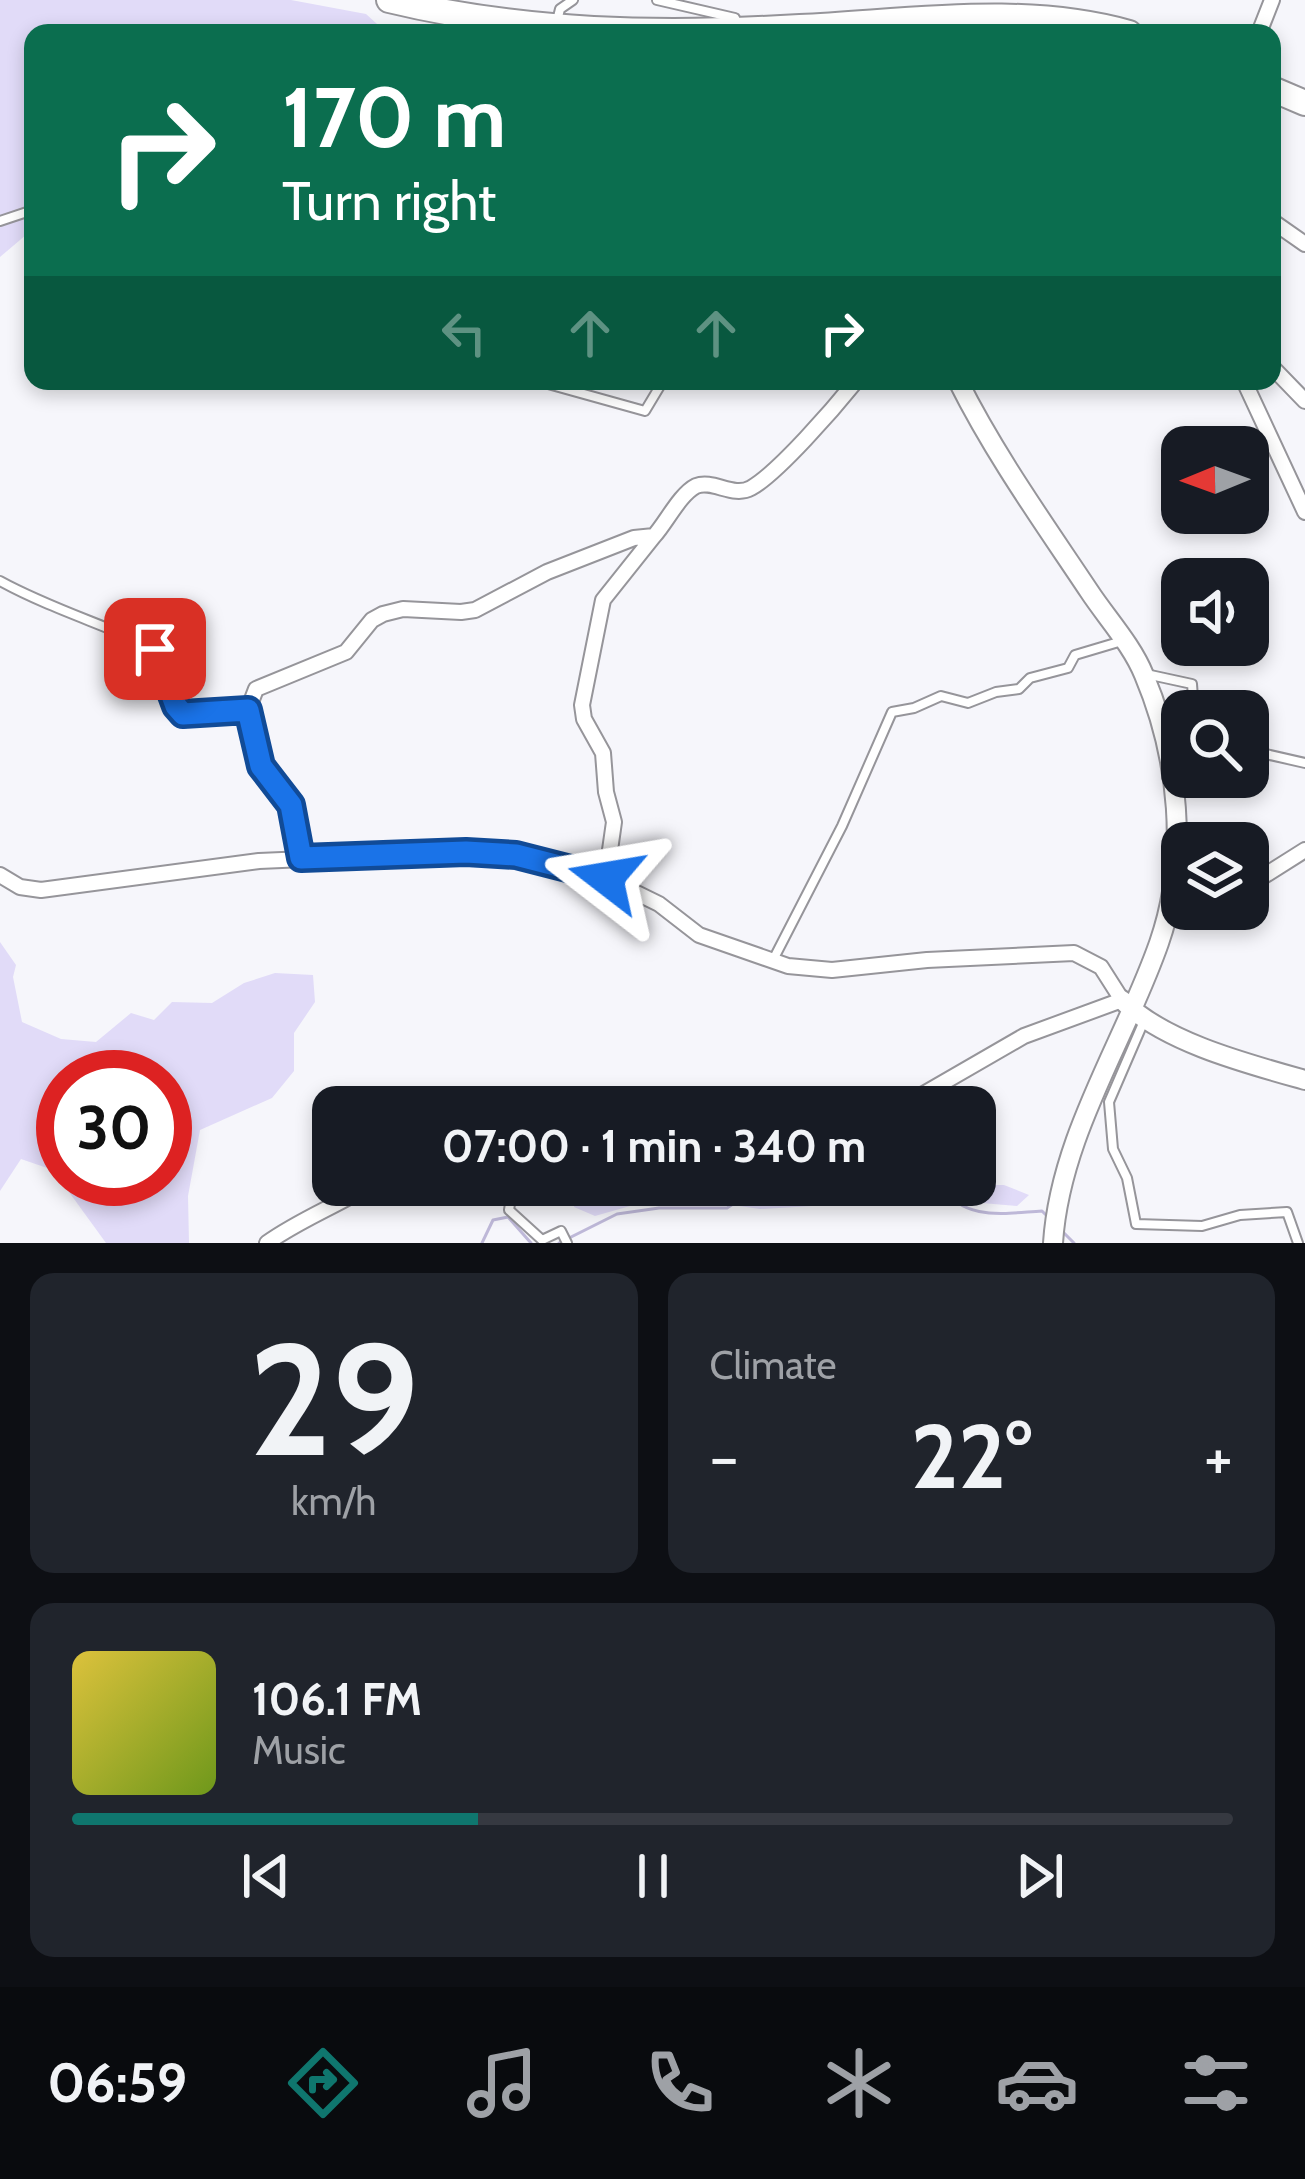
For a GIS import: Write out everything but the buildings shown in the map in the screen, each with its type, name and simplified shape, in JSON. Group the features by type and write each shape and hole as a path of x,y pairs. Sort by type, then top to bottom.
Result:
{"highway":[{"path":"389,0 519,24"},
{"path":"944,24 1019,16 1071,24"}],"street":[{"path":"1281,376 1305,401"},
{"path":"606,878 614,822 603,753 584,719 582,705 603,600 692,488 702,484 738,492 753,487 848,390"},
{"path":"963,390 1014,479 1144,674 1170,757 1176,822"},
{"path":"1248,390 1305,512"},
{"path":"301,858 291,805 261,766 248,710 256,689 346,652 382,614 404,609 475,610 547,572 634,538 654,536"},
{"path":"155,649 183,714 248,710"},
{"path":"1269,873 1305,850"},
{"path":"0,875 20,887 41,890 301,858 466,852 516,855 606,878 658,904 699,935 772,962 832,970 1074,953 1100,967 1133,1010 1238,1061 1305,1080"},
{"path":"1052,1243 1055,1201 1076,1137 1163,930"},
{"path":"937,1086 1024,1036 1133,1010"},
{"path":"267,1243 294,1223 336,1206"}],"lane":[{"path":"561,24 560,9 573,0"},
{"path":"657,0 735,18 737,24"},
{"path":"570,390 645,411 658,390"},
{"path":"0,581 40,603 155,649"},
{"path":"772,962 842,826 892,712 941,696 968,704 996,692 1019,689 1030,678 1068,668 1075,655 1122,641"},
{"path":"1144,674 1192,684 1192,690"},
{"path":"1269,755 1305,763"},
{"path":"1133,1010 1109,1102 1113,1149 1127,1178 1136,1224 1202,1226 1240,1215 1287,1212 1298,1243"},
{"path":"510,1206 542,1240 562,1231 567,1243"}],"shaded area":[{"path":"0,0 291,0 366,14 377,24 24,24 24,237 0,257"},
{"path":"0,942 16,965 13,977 22,1022 61,1039 96,1042 131,1013 154,1020 172,1002 212,1003 244,983 275,973 313,975 315,1002 294,1033 294,1071 272,1098 200,1130 192,1174 192,1050 36,1050 36,1164 21,1159 0,1191"},
{"path":"996,1185 1029,1195 1017,1206 996,1204"},
{"path":"79,1206 188,1206 189,1243 106,1243"},
{"path":"574,1206 630,1206 595,1216"},
{"path":"739,1206 812,1206 760,1209"}],"waterway":[{"path":"559,1243 617,1214 730,1206"},
{"path":"963,1206 986,1213 1042,1211 1047,1216"},
{"path":"482,1243 493,1220 508,1217 531,1243"},
{"path":"1062,1231 1074,1243"}],"route":[{"path":"155,649 183,714 248,710 261,766 291,805 301,858 466,852 516,855 606,878"}]}
